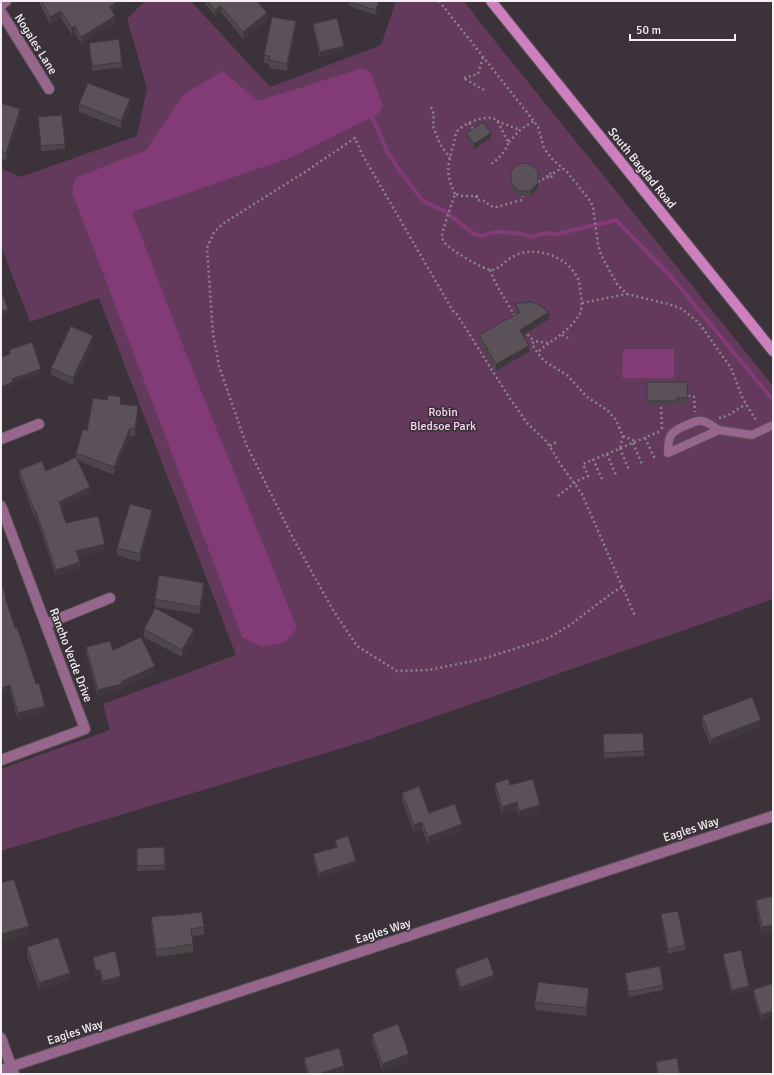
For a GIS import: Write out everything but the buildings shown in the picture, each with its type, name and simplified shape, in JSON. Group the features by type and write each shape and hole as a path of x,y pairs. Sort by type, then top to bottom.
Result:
{"main road":[{"name":"South Bagdad Road","path":"491,1 773,352"}],"street":[{"path":"1,5 6,1"},
{"name":"Nogales Lane","path":"1,12 49,88"},
{"path":"1,439 39,424"},
{"name":"Rancho Verde Drive","path":"1,506 85,729 1,760"},
{"path":"46,624 110,598"},
{"name":"Eagles Way","path":"1,1070 13,1070 773,816"},
{"path":"1,1038 13,1070"}],"lane":[{"path":"719,430 668,453 669,438 675,430 697,421 710,424 719,430 752,435 773,425"}],"path":[{"path":"439,1 534,121 538,128 544,148 551,158 567,172 591,202 595,216 596,232 607,267 617,284 627,294"},
{"path":"483,57 478,74 464,78 484,90"},
{"path":"431,107 434,115 433,126 440,144 450,158"},
{"path":"520,130 492,118 485,118 469,123 457,131 447,168 455,194 442,233 442,238 444,243 481,267 490,270 496,269 507,260 522,253 530,252 538,252 557,258 567,264 576,275 580,286 582,304 580,312 577,318 562,335 548,343 538,352"},
{"path":"497,121 510,142"},
{"path":"491,164 496,161 508,147 510,142 520,130 534,121"},
{"path":"469,123 473,129"},
{"path":"622,587 570,625 549,638 482,658 429,670 397,671 357,646 333,610 294,540 246,444 232,405 219,366 213,334 207,248 214,232 224,223 305,172 355,138 362,154 453,311 476,344 512,402 527,423 547,442 561,466 582,494 635,616"},
{"path":"538,182 547,177 551,178 552,174 562,168"},
{"path":"455,194 463,196 477,196 477,200 486,201 490,206 497,207 521,200 523,196"},
{"path":"490,270 495,282 517,320"},
{"path":"582,304 627,294 682,309 699,323 731,368 743,399 756,420"},
{"path":"521,327 534,341 548,343"},
{"path":"562,335 568,338"},
{"path":"534,341 532,344 540,357 549,365 567,376 591,401 610,413 619,424 623,436 620,448 629,470"},
{"path":"688,396 694,397 695,414"},
{"path":"661,406 662,430"},
{"path":"623,436 635,442 642,464"},
{"path":"558,496 588,476 583,464 650,436"},
{"path":"646,438 655,459"},
{"path":"550,446 558,441"},
{"path":"606,454 616,475"},
{"path":"593,459 603,481"}],"green space":[{"name":"Robin Bledsoe Park","path":"145,1 191,1 270,87 381,45 396,1 464,1 773,386 773,599 362,742 1,851 1,769 110,730 103,704 236,655 99,298 30,322 1,246 1,168 20,177 137,136 147,88 127,19"}],"shaded area":[{"path":"363,68 371,73 383,106 378,114 292,157 132,212 187,356 297,628 284,642 262,647 242,637 72,192 75,178 146,150 183,95 223,71 258,101"},
{"path":"623,349 674,349 674,378 622,378"}],"waterway":[{"path":"372,117 388,153 423,201 446,212 474,234 481,236 504,232 531,237 546,233 561,233 616,220 673,279 773,400"}]}
